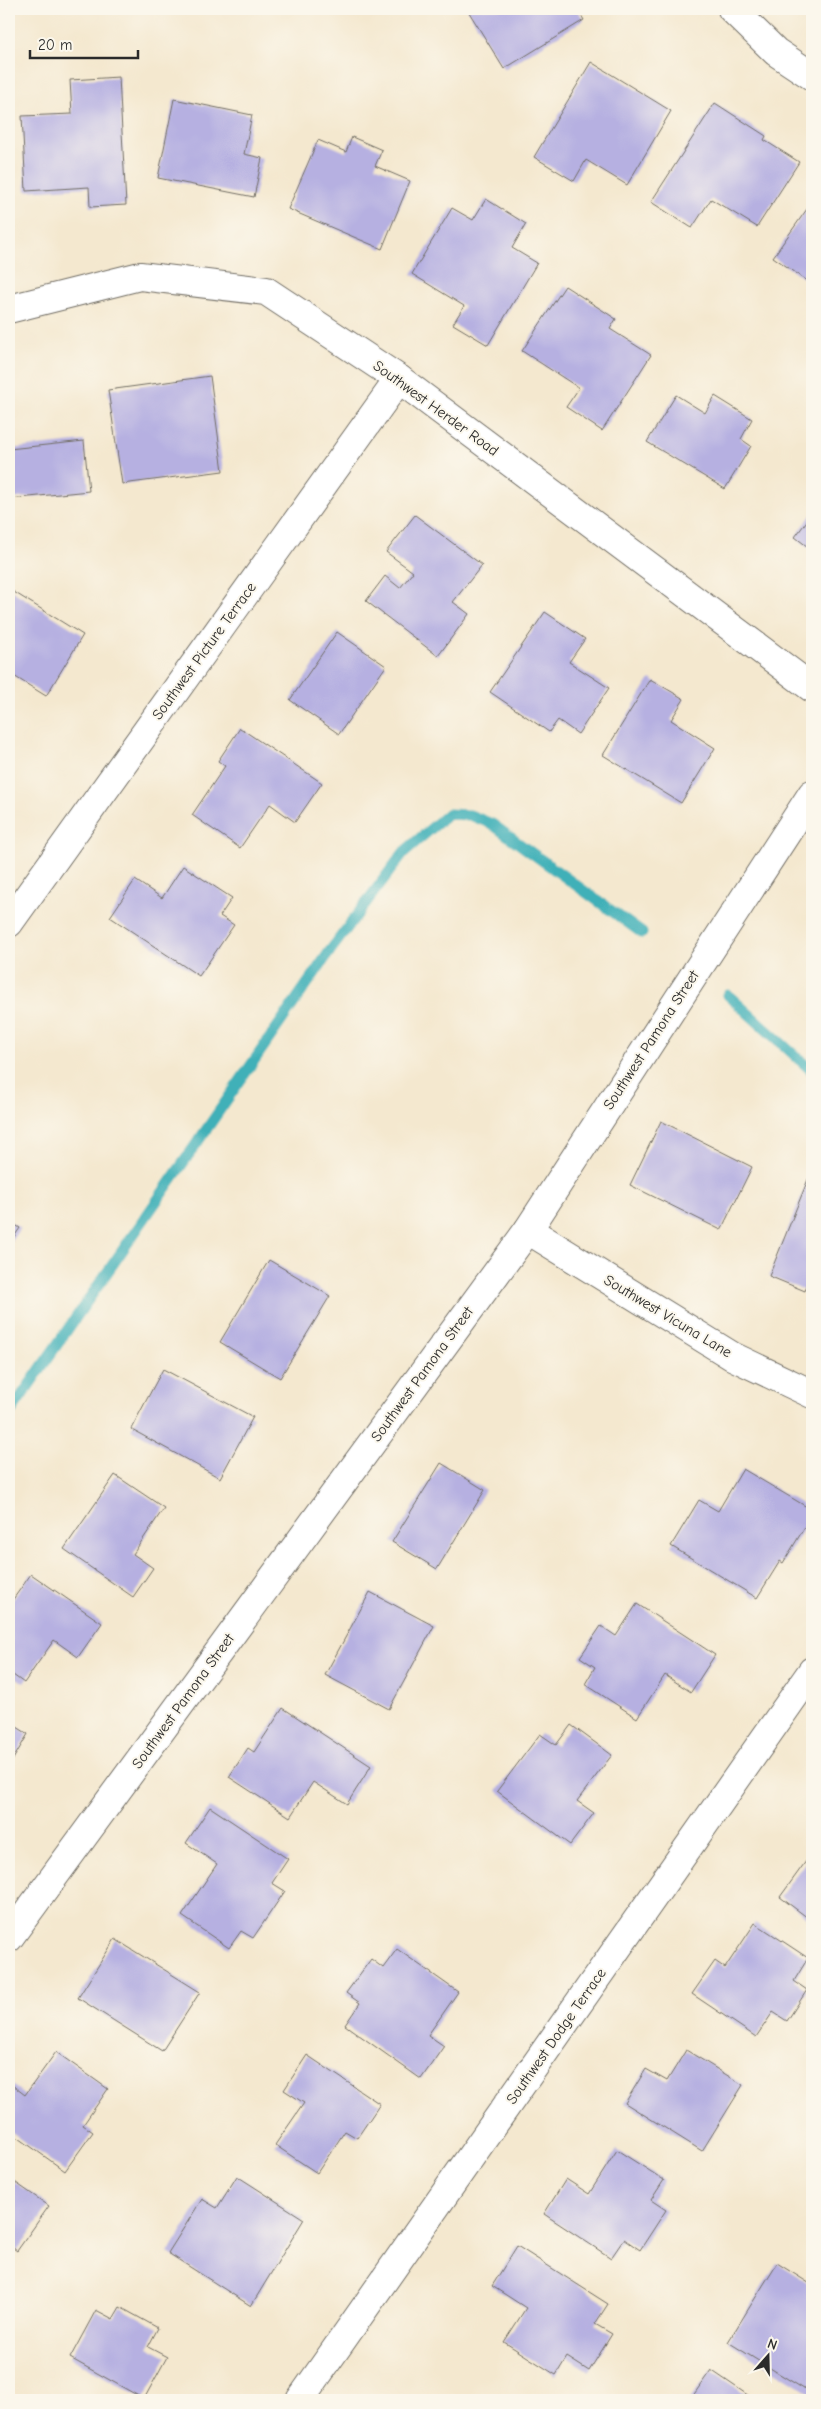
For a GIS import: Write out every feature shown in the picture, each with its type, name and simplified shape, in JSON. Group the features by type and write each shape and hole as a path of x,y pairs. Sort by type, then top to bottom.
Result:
{"street":[{"path":"732,9 776,52 812,76"},
{"name":"Southwest Herder Road","path":"9,309 140,276 266,291 399,379 812,688"},
{"name":"Southwest Picture Terrace","path":"9,923 399,379"},
{"name":"Southwest Pamona Street","path":"9,1938 528,1230 812,794"},
{"name":"Southwest Vicuna Lane","path":"528,1230 732,1356 812,1394"},
{"name":"Southwest Dodge Terrace","path":"300,2400 812,1671"}],"building":[{"path":"467,9 577,9 584,20 504,69"},
{"path":"591,62 671,111 627,185 586,160 574,181 534,157"},
{"path":"119,77 126,205 90,207 89,187 26,191 22,116 72,114 70,80"},
{"path":"174,99 252,115 244,154 262,158 254,197 158,178"},
{"path":"715,103 766,136 764,140 799,162 757,227 711,199 692,228 651,202"},
{"path":"352,137 382,150 375,166 410,181 382,249 288,209 318,140 346,152"},
{"path":"486,199 526,224 512,248 537,263 488,345 453,324 464,306 412,274 452,208 473,220"},
{"path":"812,202 812,284 773,257"},
{"path":"565,286 616,319 610,329 651,355 602,431 566,407 579,388 522,351"},
{"path":"210,376 223,471 122,484 108,390"},
{"path":"676,395 705,413 715,396 752,419 741,439 751,446 725,489 647,442"},
{"path":"84,441 89,491 9,499 9,449"},
{"path":"812,514 812,550 795,537"},
{"path":"415,515 482,565 453,602 469,614 438,656 366,601 385,576 400,588 413,572 386,552"},
{"path":"9,589 83,635 46,696 9,673"},
{"path":"545,612 585,639 569,662 609,688 578,734 558,720 549,732 490,692"},
{"path":"337,632 386,666 339,734 290,700"},
{"path":"650,679 684,699 671,720 715,748 681,803 603,755"},
{"path":"240,728 322,783 295,822 270,804 240,848 192,815 225,766 218,761"},
{"path":"183,866 232,898 220,916 234,925 199,976 110,917 135,880 162,898"},
{"path":"661,1121 752,1167 721,1230 630,1185"},
{"path":"809,1177 812,1178 812,1284 808,1282 805,1291 769,1276"},
{"path":"9,1221 20,1228 9,1244"},
{"path":"269,1260 330,1296 280,1378 220,1342"},
{"path":"163,1369 253,1417 220,1478 131,1429"},
{"path":"441,1463 485,1490 437,1569 392,1542"},
{"path":"743,1469 812,1510 812,1515 783,1563 780,1561 757,1598 671,1546 699,1500 718,1511"},
{"path":"115,1475 164,1508 133,1554 153,1568 133,1597 64,1549"},
{"path":"31,1574 102,1623 78,1657 54,1640 24,1683 9,1672 9,1605"},
{"path":"370,1592 434,1626 389,1709 325,1675"},
{"path":"637,1604 715,1655 691,1692 665,1675 637,1718 585,1684 595,1667 580,1657 601,1626 616,1636"},
{"path":"283,1708 371,1766 347,1804 313,1782 290,1817 229,1777 248,1748 254,1752"},
{"path":"9,1722 28,1734 9,1766"},
{"path":"571,1725 612,1755 577,1801 594,1813 570,1845 497,1791 540,1734 556,1745"},
{"path":"210,1807 288,1859 272,1883 285,1891 253,1938 241,1931 229,1948 182,1916 217,1864 186,1843"},
{"path":"812,1853 812,1921 780,1897"},
{"path":"755,1923 808,1958 794,1981 807,1990 787,2021 773,2012 756,2037 692,1994 715,1961 725,1968"},
{"path":"115,1939 200,1992 162,2051 78,1998"},
{"path":"397,1949 458,1992 428,2035 444,2046 421,2079 345,2025 360,2003 346,1993 371,1959 383,1968"},
{"path":"686,2050 743,2085 702,2151 625,2103 646,2069 667,2081"},
{"path":"56,2052 108,2089 83,2125 93,2132 65,2171 9,2131 9,2090 12,2085 25,2095"},
{"path":"307,2055 380,2104 357,2138 345,2131 317,2173 275,2145 304,2103 284,2090"},
{"path":"617,2150 664,2180 651,2200 666,2210 640,2250 624,2239 611,2258 544,2214 566,2179 589,2194"},
{"path":"237,2176 304,2219 251,2306 168,2253 202,2199 217,2208"},
{"path":"9,2178 49,2206 17,2251 9,2245"},
{"path":"517,2246 608,2304 595,2324 612,2334 589,2371 567,2357 556,2375 504,2342 526,2308 492,2286"},
{"path":"777,2263 812,2285 812,2394 728,2342"},
{"path":"120,2307 158,2328 148,2347 167,2357 144,2399 70,2358 96,2310 113,2319"},
{"path":"711,2370 755,2400 690,2400"}],"waterway":[{"path":"9,1414 330,951 404,852 448,814 470,815 492,824 642,933"},
{"path":"728,995 812,1071"}]}
